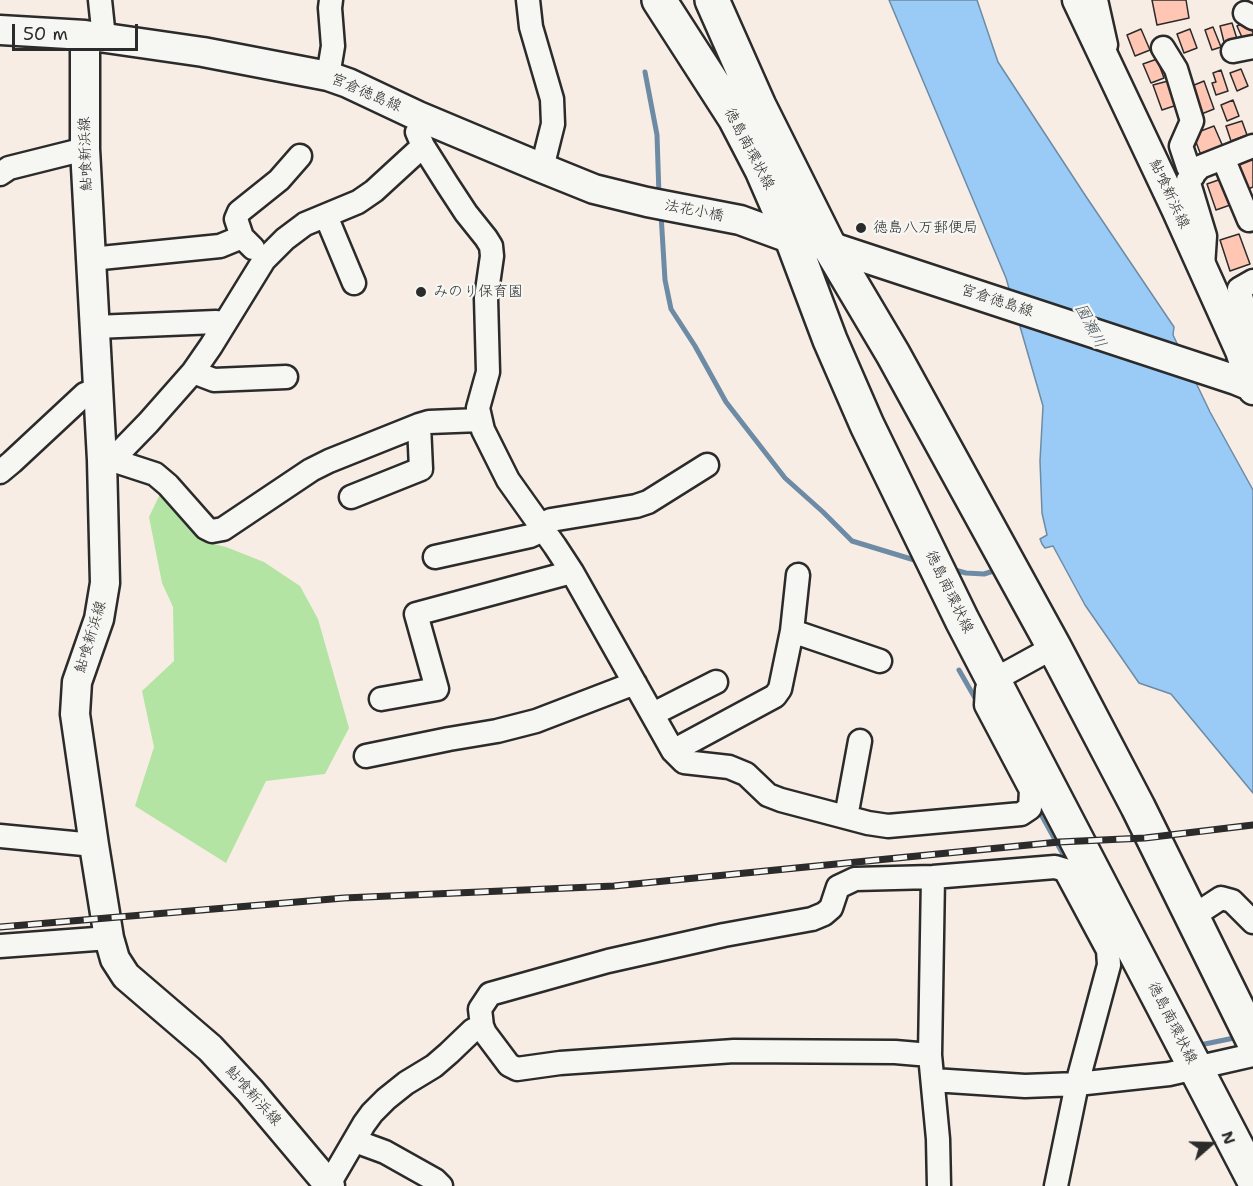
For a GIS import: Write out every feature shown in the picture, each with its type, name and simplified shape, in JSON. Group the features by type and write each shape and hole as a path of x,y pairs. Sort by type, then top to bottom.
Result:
{"highway":[{"name":"徳島南環状線","path":"659,0 735,118 762,170 792,239 830,340 867,425 915,524 962,620 1253,1178"},
{"name":"徳島南環状線","path":"712,0 759,106 829,246 893,354 1054,648 1138,807 1253,1040"}],"main road":[{"name":"鮎喰新浜線","path":"1077,0 1240,351 1248,386"},
{"name":"宮倉徳島線","path":"0,30 94,36 203,52 328,76 594,189 647,202"},
{"name":"鮎喰新浜線","path":"94,36 85,149 98,390 107,460 105,583 99,619 77,682 75,714 109,938 116,959 126,976 210,1048 330,1185"},
{"name":"法花小橋","path":"647,202 740,220"},
{"name":"宮倉徳島線","path":"740,220 792,239 829,246 1248,386"}],"street":[{"path":"94,36 100,0"},
{"path":"328,76 333,46 331,0"},
{"path":"528,0 531,27 552,99 553,124 543,168"},
{"path":"1096,0 1111,71"},
{"path":"1163,48 1176,69 1192,121 1181,146 1193,176"},
{"path":"418,116 417,134 423,146 459,203 490,246 492,256 486,298 488,372 478,408 483,430 508,480 572,572 673,751 684,762 729,767 746,774 768,795 781,800 888,826 1021,814 1030,808 1031,790 986,705 987,689 994,680 1054,648"},
{"path":"107,460 148,423 193,372 264,260 285,239 305,224 358,202 374,191 423,146"},
{"path":"1203,269 1205,236 1188,180 1200,167 1253,146"},
{"path":"0,174 9,168 85,149"},
{"path":"264,260 242,237 236,219 239,212 279,180 300,156"},
{"path":"1223,158 1249,220"},
{"path":"326,216 354,283"},
{"path":"91,258 220,246 242,237"},
{"path":"1253,281 1239,290 1253,338"},
{"path":"95,327 216,322 223,326"},
{"path":"193,372 214,380 286,377"},
{"path":"0,472 85,394 98,390"},
{"path":"107,460 155,474 168,485 206,528 212,531 223,529 311,470 329,461 429,422 480,420"},
{"path":"351,497 421,469 419,425"},
{"path":"435,557 530,536 551,520 648,502 707,465"},
{"path":"381,699 436,689 424,637 416,614 572,572"},
{"path":"673,751 775,696 780,689 792,632 798,575"},
{"path":"792,632 880,661"},
{"path":"653,714 716,682"},
{"path":"366,756 497,731 536,721 635,683"},
{"path":"846,817 860,741"},
{"path":"0,836 94,844"},
{"path":"930,1055 895,1052 734,1051 560,1063 517,1069 509,1065 482,1026 480,1009 490,994 608,961 724,935 812,919 831,908 838,887 855,879 933,877 1055,867 1065,870 1108,951 1108,965 1077,1084 1056,1186"},
{"path":"933,877 930,1055 938,1139 939,1186"},
{"path":"1192,917 1221,898 1232,901 1253,922"},
{"path":"0,946 109,938"},
{"path":"330,1185 372,1113 406,1083 450,1053 473,1030 482,1026"},
{"path":"933,1080 1025,1086 1077,1084 1169,1074 1253,1055"},
{"path":"355,1141 386,1152 435,1180 441,1186"}],"green space":[{"path":"160,494 206,542 264,562 300,586 318,619 349,728 325,774 266,781 226,863 135,806 154,747 142,691 174,661 173,607 162,583 149,517"}],"water":[{"name":"園瀬川","path":"889,0 977,0 998,62 1174,327 1173,335 1210,412 1253,490 1253,793 1171,694 1139,683 1085,605 1053,546 1045,548 1042,544 1040,539 1047,535 1042,513 1040,461 1043,406 1006,278"}],"building":[{"path":"1152,0 1186,0 1189,18 1157,25"},
{"path":"1248,21 1253,38 1244,42 1237,26"},
{"path":"1232,23 1238,42 1225,46 1220,26"},
{"path":"1213,27 1221,47 1212,50 1205,30"},
{"path":"1141,29 1150,50 1135,56 1127,35"},
{"path":"1190,29 1197,48 1184,53 1177,34"},
{"path":"1157,59 1164,78 1151,83 1143,64"},
{"path":"1241,69 1248,86 1237,91 1230,73"},
{"path":"1221,70 1228,91 1216,95 1212,83 1216,82 1213,73"},
{"path":"1168,81 1177,105 1162,110 1153,85"},
{"path":"1204,81 1214,109 1199,115 1187,88"},
{"path":"1233,100 1239,116 1227,121 1221,105"},
{"path":"1242,121 1247,135 1231,141 1226,126"},
{"path":"1214,126 1224,149 1202,158 1193,134"},
{"path":"1253,159 1253,187 1246,190 1237,165"},
{"path":"1224,178 1233,204 1216,210 1207,184"},
{"path":"1239,234 1250,264 1230,271 1220,240"}],"waterway":[{"path":"645,72 657,135 659,195"},
{"path":"661,214 665,280 671,309 695,346 726,402 785,478 852,541 921,562"},
{"path":"951,569 984,574 1000,569"},
{"path":"959,670 979,705"},
{"path":"1037,807 1069,865"},
{"path":"1195,1046 1239,1037"}],"railway":[{"path":"0,927 344,898 614,886 1059,842 1145,838 1253,825"}],"place":[{"name":"徳島八万郵便局","path":"861,228"},
{"name":"みのり保育園","path":"421,292"}]}
